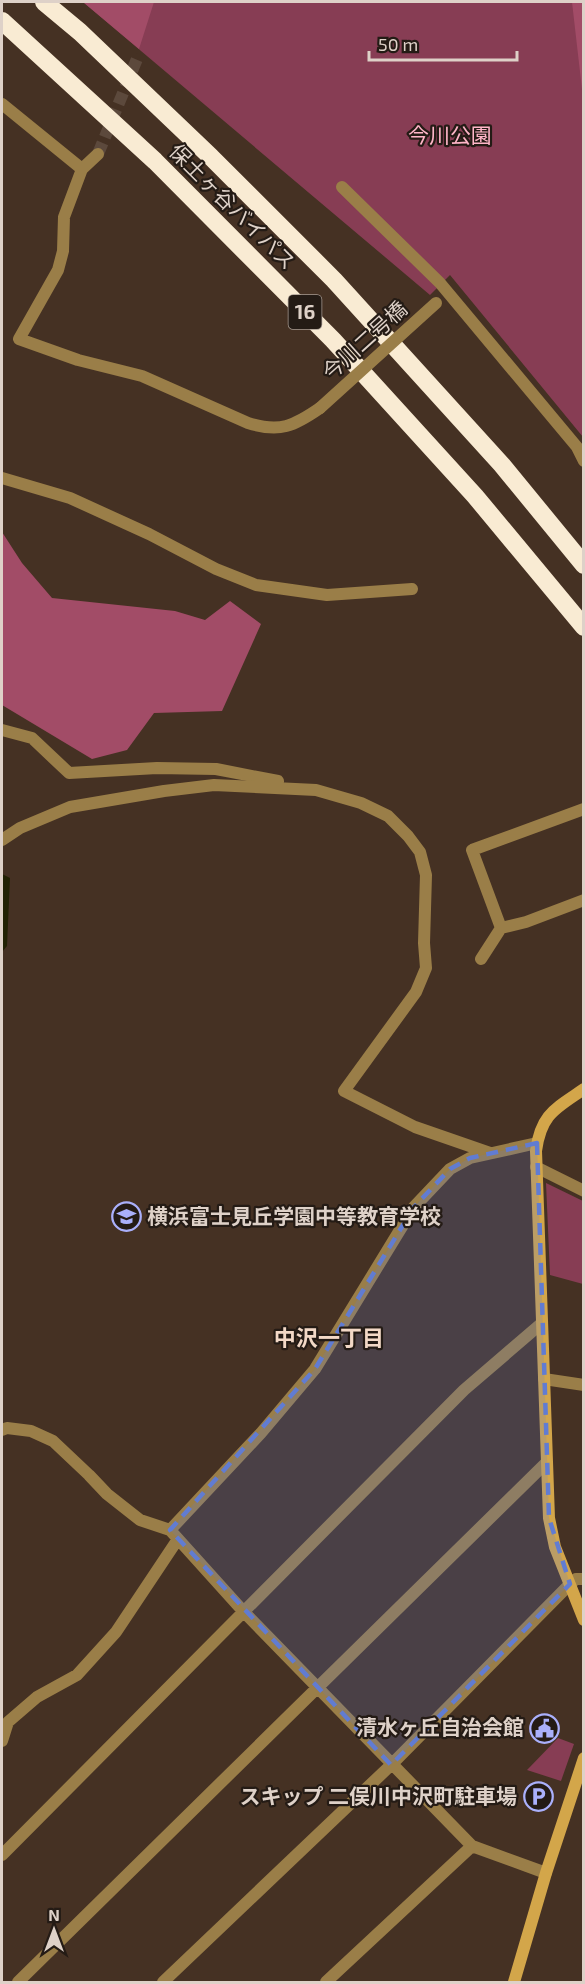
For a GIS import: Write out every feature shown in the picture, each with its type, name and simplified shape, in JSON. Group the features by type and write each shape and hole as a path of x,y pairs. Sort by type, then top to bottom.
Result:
{"highway":[{"name":"保土ヶ谷バイパス","path":"44,2 80,32 211,157 334,280 502,465 584,565"},
{"name":"保土ヶ谷バイパス","path":"2,21 155,161 333,340 475,496 584,627"}],"street":[{"path":"2,104 82,169 98,154"},
{"name":"今川二号橋","path":"82,169 64,217 63,251 58,270 20,339 78,360 142,376 265,429 284,428 300,422 320,408 448,293"},
{"path":"342,187 448,293 577,447 584,461"},
{"path":"2,478 70,498 149,534 216,569 256,585 327,595 412,588"},
{"path":"2,730 32,738 69,773 157,768 216,769 316,790 361,803 388,816 420,852 426,875 424,943 426,968 416,992 344,1091 415,1127 490,1153"},
{"path":"2,840 20,828 70,807 164,791 214,785 316,790"},
{"path":"501,928 472,850 584,809"},
{"path":"481,959 501,928 526,922 584,900"},
{"path":"584,1089 559,1105 544,1119 538,1133 536,1167 549,1518 555,1548 584,1620"},
{"path":"2,1741 8,1722 37,1698 77,1675 116,1632 174,1535 315,1369 414,1207 450,1169 470,1158 537,1143"},
{"path":"536,1167 584,1191"},
{"path":"2,1855 464,1390 542,1323"},
{"path":"544,1379 584,1385"},
{"path":"2,1430 7,1428 31,1431 53,1441 107,1494 140,1520 174,1535 243,1611 472,1846 546,1873"},
{"path":"18,1983 546,1464"},
{"path":"163,1983 391,1765 570,1584 576,1579 584,1579"},
{"path":"514,1983 546,1873 584,1758"},
{"path":"327,1983 472,1846"}],"highlighted area":[{"path":"537,1143 549,1518 570,1584 391,1765 170,1530 315,1369 414,1207 450,1169 470,1158"}],"green space":[{"name":"今川公園","path":"83,2 583,2 583,437 450,275 430,295"},
{"path":"546,1183 583,1201 583,1284 550,1275"},
{"path":"558,1738 574,1744 561,1781 527,1770"}],"shaded area":[{"path":"83,2 154,2 139,49"},
{"path":"572,2 583,2 583,98"},
{"path":"2,532 22,563 52,598 175,611 205,620 230,601 261,624 222,711 154,713 127,750 92,759 2,705"},
{"path":"2,874 10,878 7,946 2,952"}],"tunnel":[{"path":"98,154 139,54"}],"place":[{"name":"横浜富士見丘学園中等教育学校","path":"126,1217"},
{"name":"清水ヶ丘自治会館","path":"545,1728"},
{"name":"スキップ 二俣川中沢町駐車場","path":"538,1797"}],"district":[{"name":"中沢一丁目","path":"329,1338"}]}
